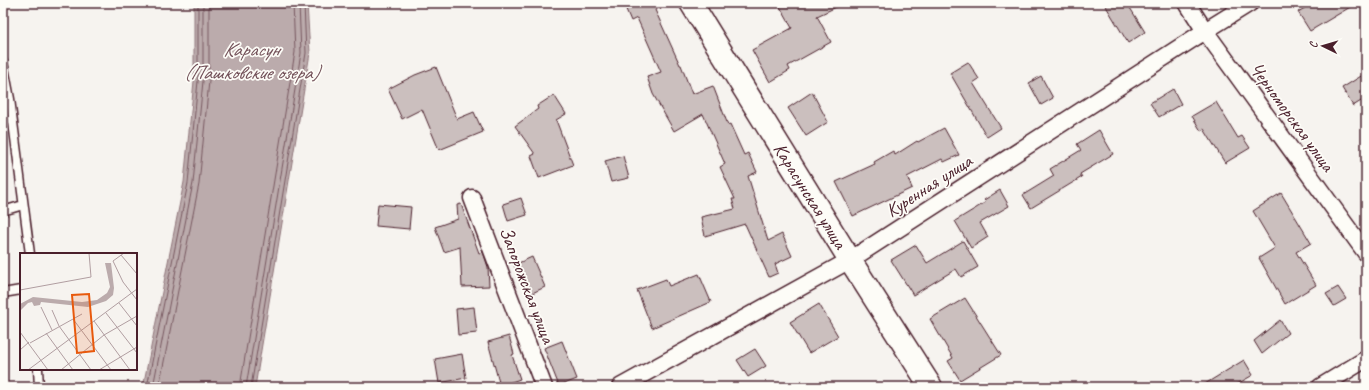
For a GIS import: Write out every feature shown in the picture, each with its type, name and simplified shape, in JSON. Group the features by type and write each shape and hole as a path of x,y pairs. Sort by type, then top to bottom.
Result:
{"street":[{"name":"Карасунская улица","path":"692,3 850,260 931,387"},
{"name":"Черноморская улица","path":"1187,3 1204,31 1366,253"},
{"name":"Куренная улица","path":"620,387 850,260 1204,31 1250,3"},
{"name":"Запорожская улица","path":"472,198 544,387"},
{"path":"1320,387 1366,359"}],"lane":[{"path":"3,62 7,100 30,253"},
{"path":"3,211 23,205"},
{"path":"3,293 20,290"},
{"path":"38,370 39,387"}],"water":[{"name":"Карасун (Пашковские озера)","path":"194,3 307,3 310,53 255,387 143,387 184,182 194,81"}],"building":[{"path":"631,3 670,3 655,10 681,65 692,94 713,86 728,125 730,124 744,155 748,153 757,172 748,176 768,241 782,234 792,256 775,264 778,273 769,277 745,224 705,236 701,217 735,209 732,199 735,199 720,167 725,164 703,114 674,131 653,94 647,77 661,72 637,18 631,21 625,7"},
{"path":"778,3 845,3 817,16 831,42 788,66 790,70 770,82 752,50 792,28"},
{"path":"1104,3 1127,3 1145,32 1128,43"},
{"path":"1313,3 1357,3 1310,31 1298,12"},
{"path":"968,62 979,79 973,83 1001,128 987,137 950,73"},
{"path":"436,67 457,119 474,112 483,132 439,150 422,109 402,119 388,89 415,75"},
{"path":"1366,73 1366,98 1353,106 1342,88"},
{"path":"1041,76 1053,98 1041,105 1029,83"},
{"path":"1173,89 1181,104 1159,117 1150,103"},
{"path":"812,92 828,122 806,136 788,108"},
{"path":"554,95 566,114 556,120 573,165 539,178 531,156 535,154 515,126 538,109 537,106"},
{"path":"1216,102 1238,138 1242,136 1250,148 1225,163 1204,129 1201,131 1192,116"},
{"path":"944,128 959,155 944,162 942,159 907,177 912,188 853,216 836,182 875,164 874,162 893,151 895,155 917,141 918,142"},
{"path":"1099,130 1113,154 1080,174 1082,177 1031,208 1023,195 1054,176 1050,169 1081,150 1077,144"},
{"path":"623,156 629,178 611,182 605,161"},
{"path":"1000,190 1009,206 980,223 988,237 971,248 955,221 986,202 984,200"},
{"path":"1281,193 1311,243 1296,252 1316,285 1285,304 1259,258 1275,248 1253,211"},
{"path":"521,198 527,215 508,221 503,204"},
{"path":"378,204 411,207 409,229 376,226"},
{"path":"461,204 479,253 483,252 488,267 489,286 462,287 460,247 444,252 435,227 458,219 457,205"},
{"path":"963,241 978,267 961,277 956,269 913,295 891,260 916,245 927,263"},
{"path":"532,257 545,287 528,295 514,265"},
{"path":"699,274 711,302 652,328 637,290 666,279 669,286"},
{"path":"1338,287 1346,299 1334,306 1326,294"},
{"path":"965,298 1001,355 960,380 948,361 953,358 930,319"},
{"path":"819,304 838,336 809,353 790,322"},
{"path":"474,307 477,333 458,335 456,309"},
{"path":"1280,320 1288,333 1262,354 1254,341"},
{"path":"509,336 514,354 512,355 520,379 500,386 488,342"},
{"path":"562,341 577,379 559,386 544,348"},
{"path":"755,349 766,366 748,377 737,360"},
{"path":"462,354 466,378 439,383 435,359"},
{"path":"1244,360 1253,375 1232,387 1200,387"}]}
